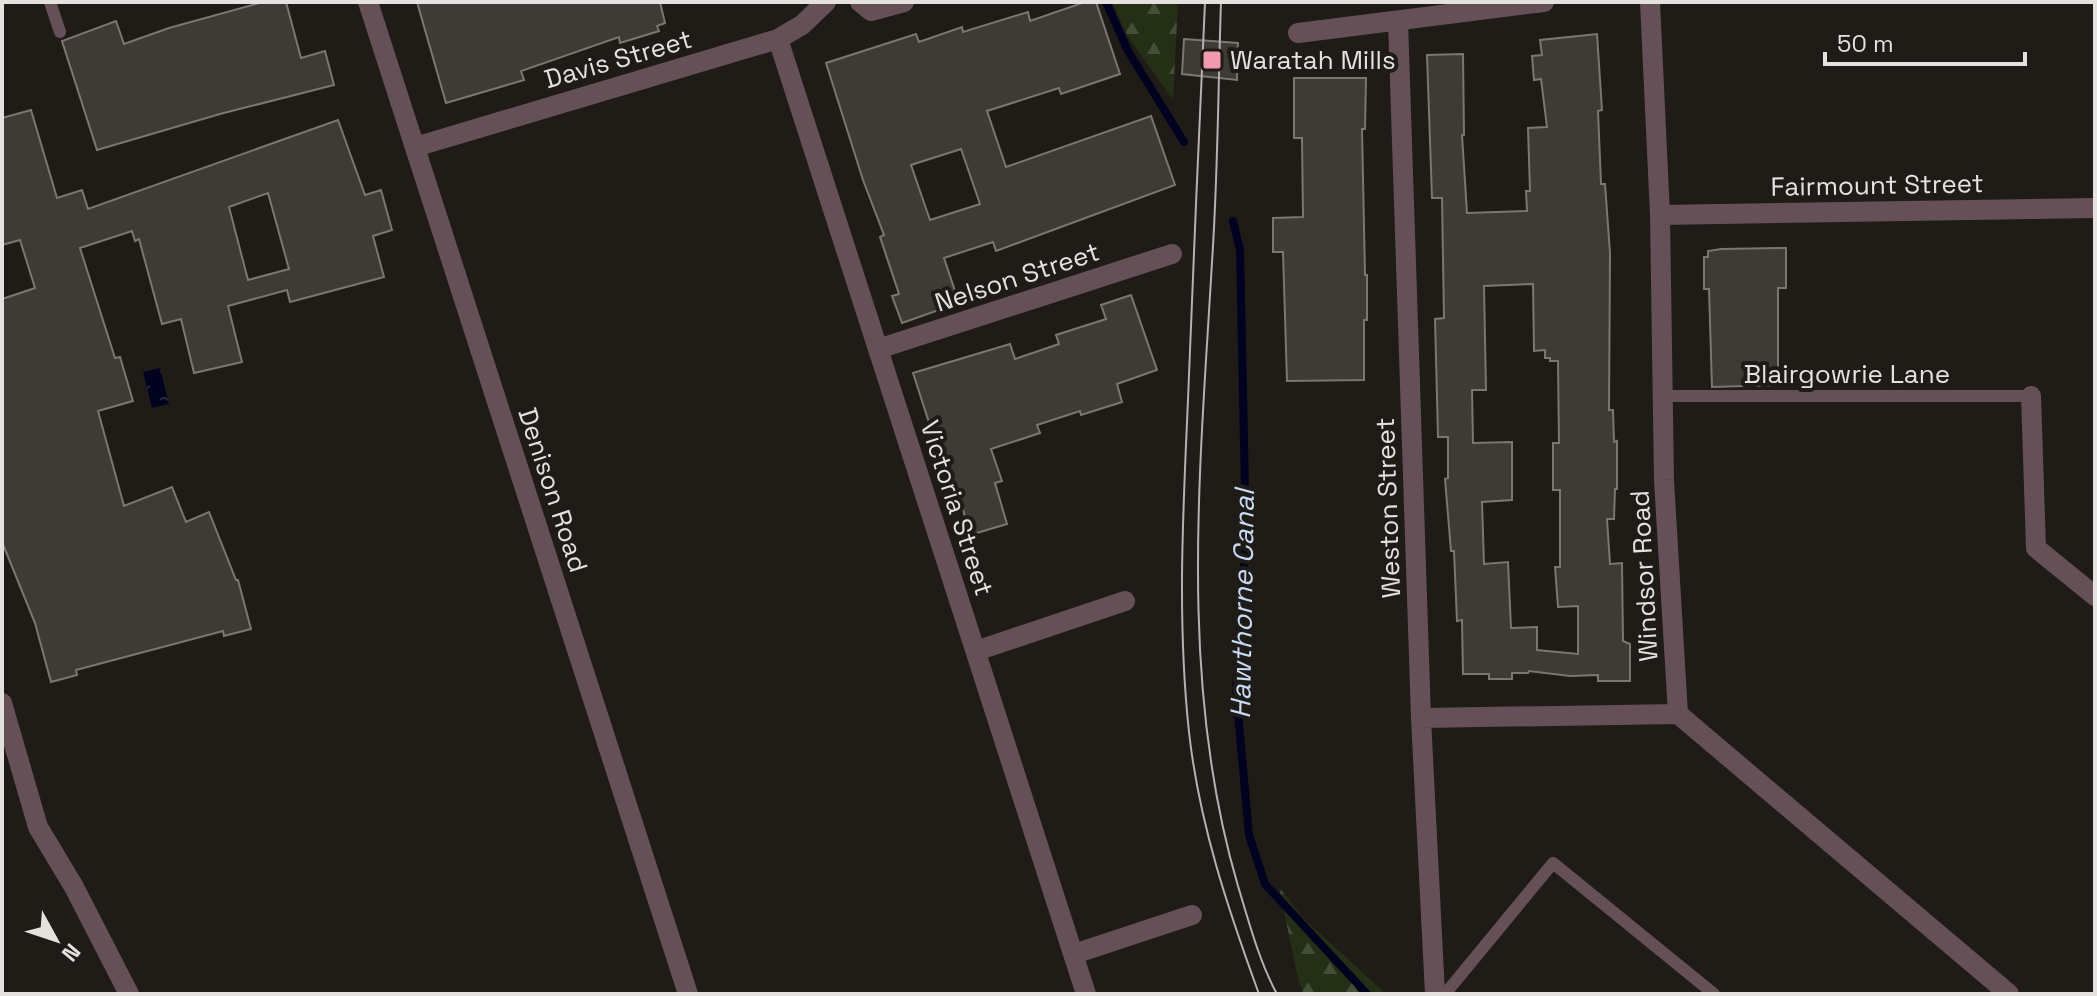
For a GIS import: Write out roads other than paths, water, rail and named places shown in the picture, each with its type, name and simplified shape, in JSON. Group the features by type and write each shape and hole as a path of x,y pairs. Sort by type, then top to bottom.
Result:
{"street":[{"name":"Denison Road","path":"368,2 688,994"},
{"name":"Davis Street","path":"415,147 778,39 802,25 826,2"},
{"path":"860,2 871,11 904,2"},
{"path":"1298,33 1544,2"},
{"name":"Windsor Road","path":"1650,2 1660,215 1664,480 1678,714"},
{"name":"Weston Street","path":"1398,21 1421,718 1435,994"},
{"name":"Victoria Street","path":"778,39 1086,994"},
{"name":"Fairmount Street","path":"1660,215 2095,208"},
{"name":"Nelson Street","path":"878,349 1172,254"},
{"path":"2031,396 2036,548 2095,596"},
{"path":"976,651 1125,601"},
{"path":"2,703 38,827 74,887 129,994"},
{"path":"1421,718 1678,714 2009,994"},
{"path":"1074,954 1192,915"}],"lane":[{"path":"50,2 60,32"},
{"name":"Blairgowrie Lane","path":"1662,396 2031,396"},
{"path":"1445,994 1553,863 1714,994"}],"water":[{"path":"160,368 169,404 152,408 143,372"}],"waterway":[{"name":"Hawthorne Canal","path":"1106,2 1128,51 1184,142"},
{"name":"Hawthorne Canal","path":"1233,221 1240,250 1246,537 1236,691 1249,835 1265,884 1367,994"}],"tram line":[{"path":"1205,2 1183,525 1185,690 1194,766 1207,832 1259,994"},
{"path":"1221,2 1216,197 1199,497 1200,654 1207,732 1219,809 1250,927 1277,994"}],"place":[{"name":"Waratah Mills","path":"1212,60"}]}
